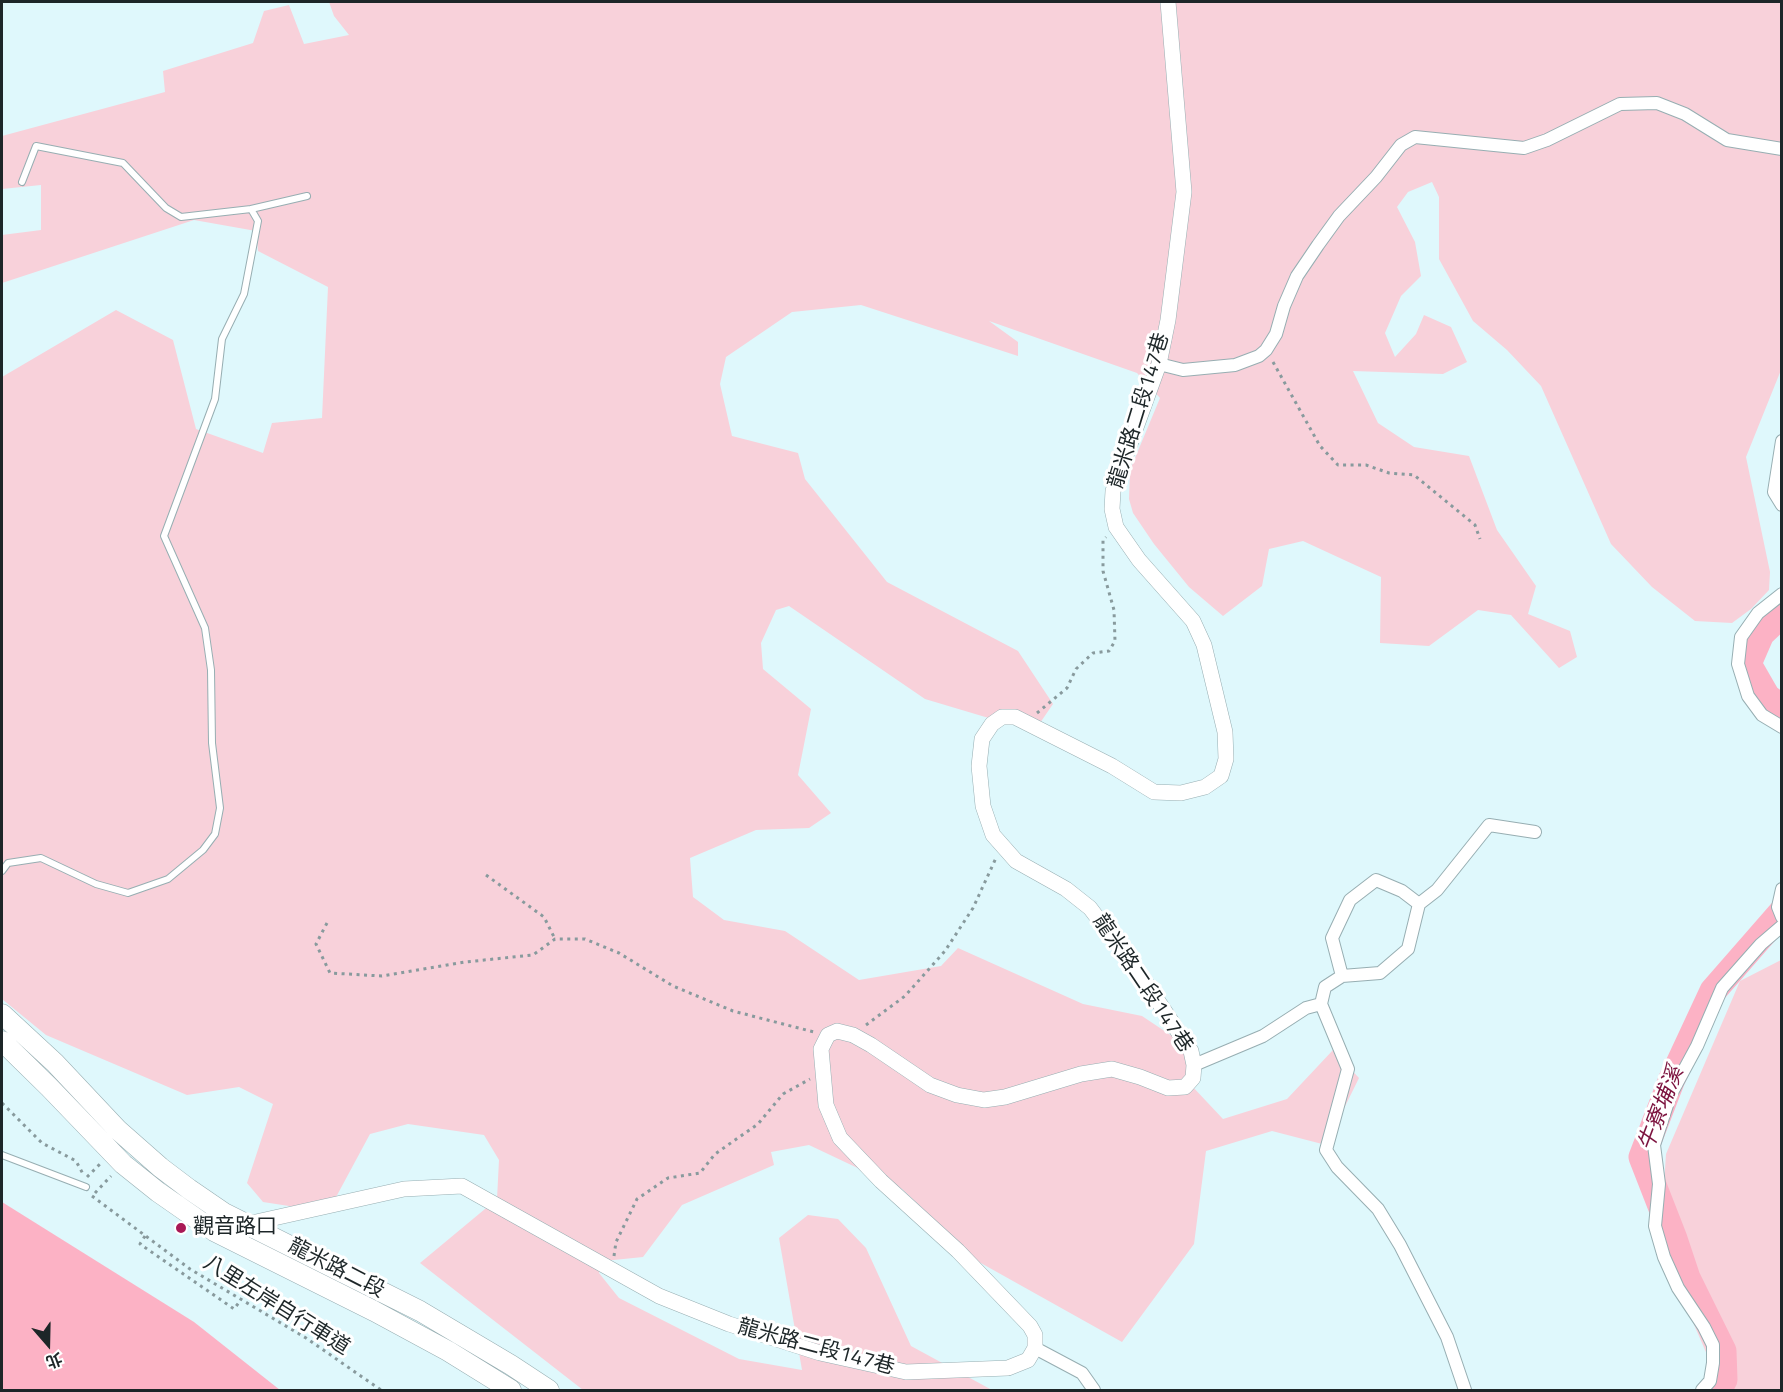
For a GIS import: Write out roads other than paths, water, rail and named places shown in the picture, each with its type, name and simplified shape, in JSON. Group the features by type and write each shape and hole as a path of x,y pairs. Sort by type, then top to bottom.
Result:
{"main road":[{"name":"龍米路二段","path":"2,1014 55,1063 118,1130 160,1167 224,1213 420,1311 549,1390"},
{"name":"龍米路二段","path":"2,1041 123,1164 214,1232 392,1321 448,1351 511,1390"}],"street":[{"name":"龍米路二段147巷","path":"247,1224 404,1189 462,1186 659,1296 729,1324 820,1353 906,1372 1008,1368 1028,1360 1035,1348 1035,1335 1030,1326 958,1251 881,1180 840,1138 826,1105 821,1049 828,1035 837,1031 853,1035 872,1045 930,1085 957,1095 984,1100 1005,1097 1081,1074 1112,1069 1168,1088 1185,1087 1193,1078 1194,1065 1191,1051 1140,974 1090,908 1066,888 1016,861 993,835 983,806 979,766 982,740 992,724 1002,717 1015,717 1112,766 1154,792 1181,793 1205,787 1221,776 1226,759 1225,732 1204,645 1193,621 1139,560 1116,527 1112,509 1113,491 1159,364 1168,320 1184,192 1168,2"},
{"path":"1159,364 1183,370 1235,365 1258,356 1266,350 1276,334 1284,306 1297,276 1338,216 1376,177 1401,145 1415,137 1524,148 1547,140 1620,104 1657,103 1685,114 1727,140 1782,148"},
{"path":"1782,441 1774,492 1782,506"},
{"path":"1782,594 1758,613 1742,637 1738,664 1748,696 1762,715 1782,727"},
{"path":"1465,1390 1447,1337 1400,1245 1378,1209 1337,1167 1326,1150 1348,1069 1321,1004 1325,987 1342,976 1380,973 1408,950 1419,904 1437,890 1489,825 1535,832"},
{"path":"1342,976 1332,938 1350,900 1376,880 1402,891 1419,904"},
{"path":"1780,912 1782,889"},
{"path":"1702,1390 1710,1381 1713,1345 1678,1288 1664,1257 1655,1226 1659,1184 1654,1145 1670,1096 1697,1046 1722,988 1761,945 1782,926"},
{"path":"1194,1065 1263,1036 1306,1008 1321,1004"},
{"path":"236,1243 247,1224"},
{"path":"1035,1348 1082,1373 1094,1390"}],"lane":[{"path":"22,182 36,146 123,163 166,208 181,217 251,209 307,196"},
{"path":"2,871 8,863 41,858 96,884 128,893 168,879 203,850 214,834 220,808 212,742 211,670 205,628 164,536 215,399 222,339 244,294 258,221 251,209"},
{"path":"2,1155 86,1187"}],"waterway":[{"name":"牛寮埔溪","path":"1782,614 1761,634 1748,664 1767,697 1782,708"},
{"name":"牛寮埔溪","path":"1716,1390 1724,1380 1723,1351 1687,1278 1642,1157 1672,1079 1713,991 1782,912"}],"place":[{"name":"觀音路口","path":"181,1228"}]}
